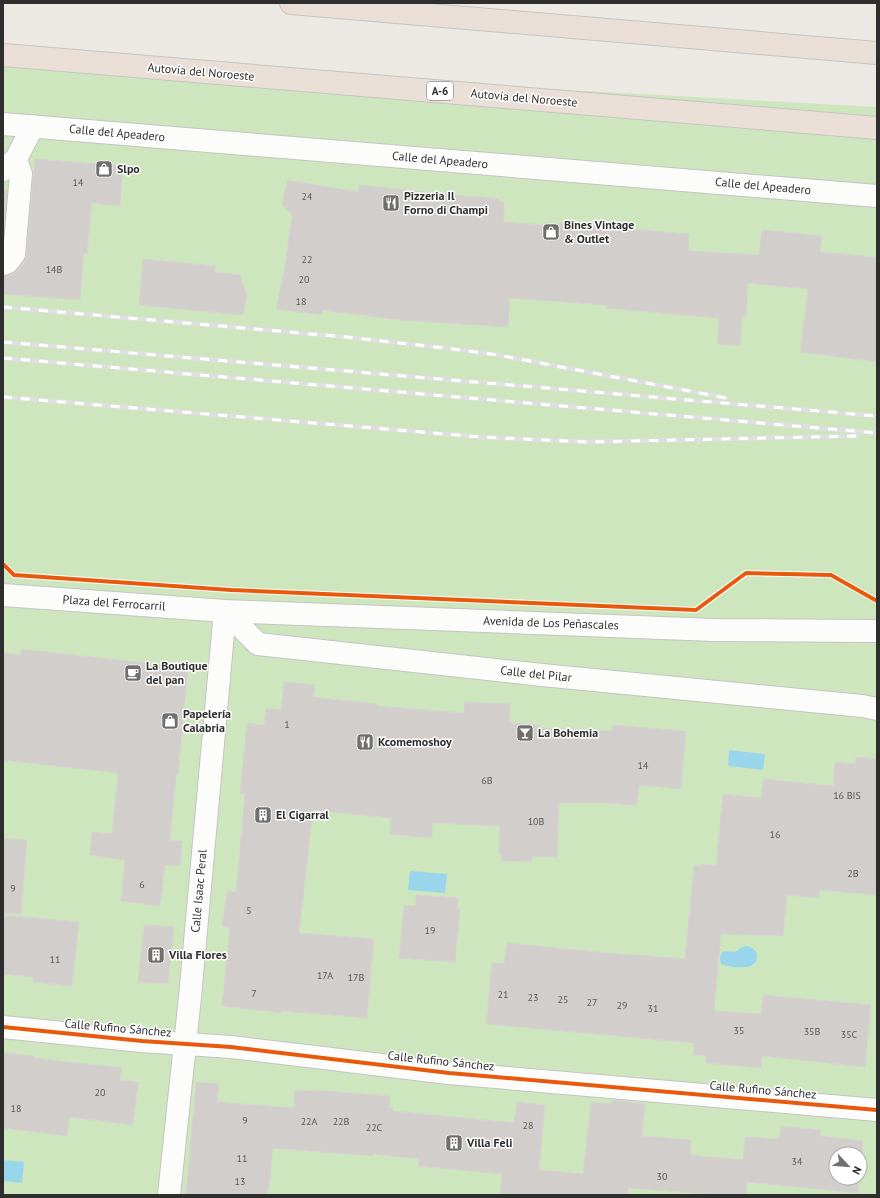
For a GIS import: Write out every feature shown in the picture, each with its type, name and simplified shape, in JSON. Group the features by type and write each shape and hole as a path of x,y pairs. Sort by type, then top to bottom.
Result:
{"highway":[{"path":"291,3 877,53"},
{"name":"Autovía del Noroeste","path":"3,55 877,128"}],"street":[{"name":"Calle del Apeadero","path":"3,124 877,196"},
{"path":"3,264 8,262 14,254 21,174 9,164 33,126"},
{"name":"Plaza del Ferrocarril","path":"3,595 224,611"},
{"name":"Avenida de Los Peñascales","path":"224,611 714,630 877,631"},
{"name":"Calle del Pilar","path":"224,611 258,644 542,675 872,702"},
{"name":"Calle Isaac Peral","path":"169,1195 185,1044 224,611"},
{"name":"Calle Rufino Sánchez","path":"3,1027 231,1047 449,1073 877,1110"}],"green space":[{"path":"3,59 877,107 877,1195 3,1195"}],"water":[{"path":"729,750 765,754 763,770 728,766"},
{"path":"410,871 447,874 445,893 408,890"},
{"path":"746,946 751,947 756,953 757,958 754,964 740,967 721,964 720,957 723,951 735,952"},
{"path":"3,1160 24,1162 22,1183 3,1181"}],"building":[{"path":"35,159 123,166 120,206 92,203 87,254 84,253 80,300 3,294 3,276 13,274 18,270 24,262 26,255"},
{"path":"287,180 358,192 359,185 499,199 499,201 504,201 504,222 558,226 558,223 689,234 688,251 759,255 762,230 822,236 820,252 877,257 877,362 800,352 808,289 748,283 746,316 742,316 740,346 717,344 719,318 606,308 607,305 510,298 508,327 400,320 322,310 322,315 276,309 285,267 292,215 282,205"},
{"path":"3,190 7,191 3,236"},
{"path":"143,259 215,266 214,272 240,275 247,296 243,315 139,305"},
{"path":"21,649 188,668 170,840 182,841 180,866 165,865 160,906 121,901 125,860 90,855 92,832 112,834 118,773 3,760 3,653 20,655"},
{"path":"284,682 315,685 313,697 377,704 377,706 464,713 465,702 510,704 509,723 540,725 540,728 612,731 612,725 686,731 681,789 639,785 637,805 606,803 559,803 557,857 532,856 532,862 501,861 502,855 499,855 500,826 433,823 432,838 390,834 391,818 313,810 299,933 374,939 367,1018 282,1011 282,1013 222,1006 230,927 222,926 227,891 236,892 245,794 240,794 247,723 264,725 266,708 281,710"},
{"path":"856,757 877,759 877,895 820,890 819,898 787,895 783,936 721,934 714,1011 761,1014 763,995 871,1005 865,1067 762,1056 761,1068 706,1063 706,1056 693,1055 694,1043 486,1024 492,963 504,964 507,943 627,955 685,959 694,865 716,865 723,794 761,798 763,779 833,786 835,762 855,764"},
{"path":"3,838 27,840 21,914 3,913"},
{"path":"416,895 458,898 457,909 460,909 455,962 399,958 404,905 415,906"},
{"path":"3,915 79,922 72,986 33,982 33,977 3,974"},
{"name":"Villa Flores","path":"144,925 174,927 168,984 138,982"},
{"path":"3,1053 122,1068 120,1080 138,1082 133,1125 69,1117 67,1136 3,1128"},
{"path":"196,1082 219,1084 217,1102 294,1108 295,1090 314,1090 390,1096 389,1108 393,1108 393,1111 514,1123 517,1102 545,1105 539,1170 583,1174 591,1102 611,1104 612,1100 645,1104 642,1136 691,1140 690,1155 743,1160 745,1137 779,1139 781,1126 821,1130 820,1136 863,1141 863,1146 828,1146 828,1186 858,1186 858,1193 747,1182 746,1195 721,1195 628,1188 627,1195 500,1195 502,1174 418,1166 419,1159 373,1154 373,1156 273,1148 269,1189 267,1189 267,1195 186,1195"}],"railway":[{"path":"3,307 346,337 453,349 498,355 726,398"},
{"path":"3,342 877,416"},
{"path":"3,358 877,433"},
{"path":"3,397 480,437 587,442 857,436"}],"cycle path":[{"path":"3,564 14,575 231,590 696,610 746,573 831,575 877,601"},
{"path":"3,1027 142,1041 231,1047 449,1073 877,1110"}],"place":[{"name":"Slpo","path":"104,169"},
{"name":"Pizzeria Il Forno di Champi","path":"391,203"},
{"name":"Bines Vintage & Outlet","path":"551,232"},
{"name":"La Boutique del pan","path":"133,673"},
{"name":"Papelería Calabria","path":"170,721"},
{"name":"La Bohemia","path":"525,733"},
{"name":"Kcomemoshoy","path":"365,742"},
{"name":"El Cigarral","path":"263,815"},
{"name":"Villa Flores","path":"156,955"},
{"name":"Villa Feli","path":"454,1143"}]}
